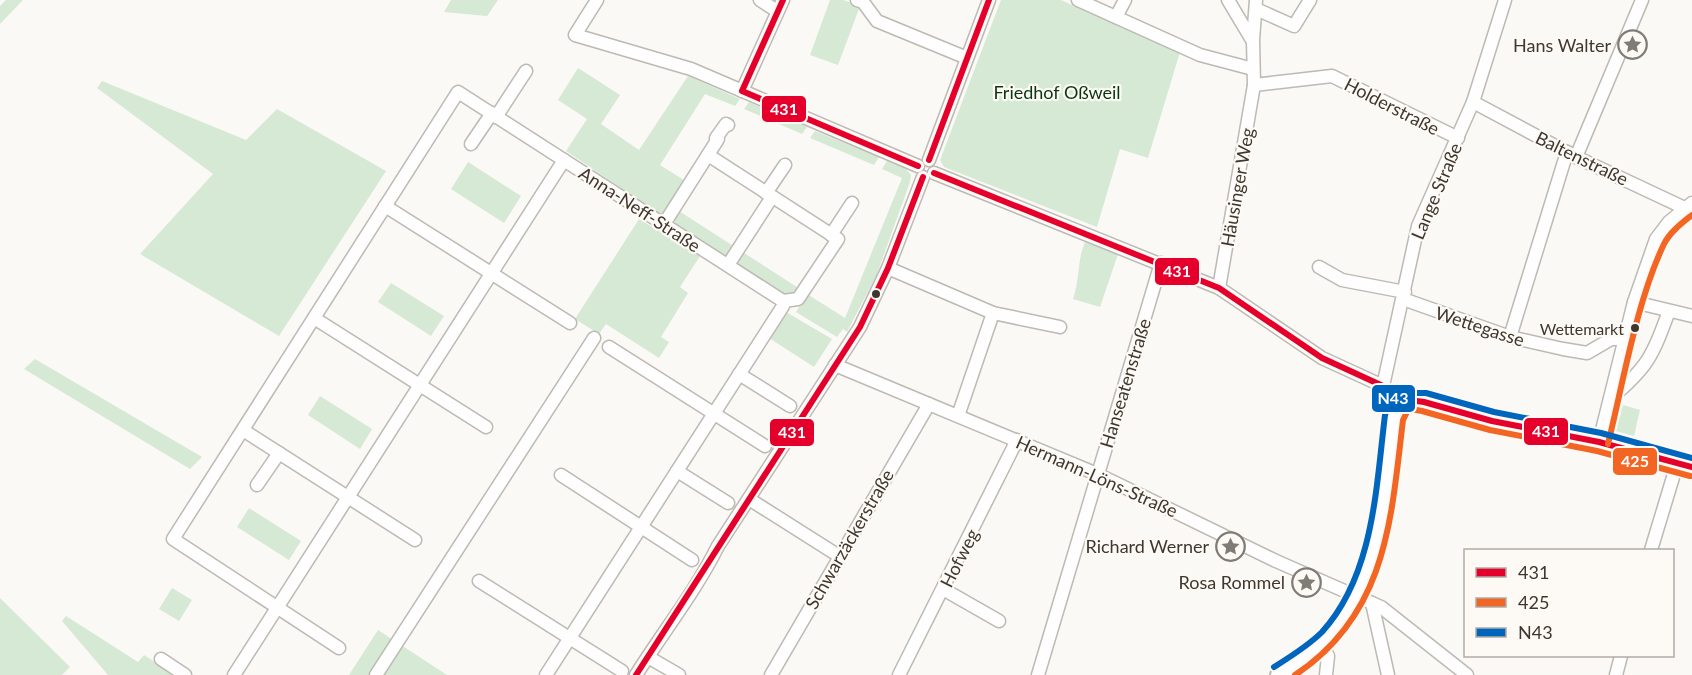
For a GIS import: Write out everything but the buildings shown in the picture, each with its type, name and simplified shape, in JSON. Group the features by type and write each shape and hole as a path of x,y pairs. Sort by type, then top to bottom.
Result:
{"main road":[{"path":"1279,675 1322,644 1340,624 1355,596 1371,555 1378,526 1394,417 1401,404 1409,400 1424,402 1492,421 1599,442 1685,465"}],"street":[{"path":"597,0 575,35 650,56 742,90 926,169 1219,288 1322,358 1383,386 1401,404"},
{"path":"742,90 780,5 760,0"},
{"path":"857,0 863,3 877,21 967,58"},
{"path":"636,675 707,569 749,499 860,327 888,268 989,0"},
{"path":"1078,0 1200,55 1252,69"},
{"path":"1116,16 1125,0"},
{"path":"1228,0 1252,40"},
{"path":"1256,4 1294,26 1310,0"},
{"name":"Lange Straße","path":"1383,386 1418,226 1473,102 1505,0"},
{"path":"1510,337 1571,154 1642,0"},
{"name":"Häusinger Weg","path":"1219,288 1254,85 1252,40 1256,4"},
{"path":"471,144 526,71"},
{"name":"Holderstraße","path":"1254,85 1332,76 1458,138"},
{"name":"Anna-Neff-Straße","path":"385,206 458,92 783,301"},
{"name":"Baltenstraße","path":"1473,102 1571,154 1690,207"},
{"path":"663,224 721,131 726,124 728,125"},
{"path":"546,675 783,306 783,301 798,300 838,239 708,155"},
{"path":"234,675 564,160"},
{"path":"728,265 785,165"},
{"path":"831,235 852,203"},
{"path":"339,648 172,539 385,206 570,323"},
{"path":"1599,442 1634,302 1656,239 1669,222 1690,207"},
{"name":"Hanseatenstraße","path":"1038,675 1161,263"},
{"name":"Wettegasse","path":"1319,267 1342,280 1404,296 1510,337 1587,353 1611,339 1625,339"},
{"path":"888,268 993,314 1060,327"},
{"path":"1634,302 1692,316"},
{"path":"1610,399 1646,367 1670,311"},
{"path":"958,416 993,314"},
{"path":"314,318 486,428"},
{"path":"376,675 594,338"},
{"path":"609,347 765,447"},
{"name":"Hermann-Löns-Straße","path":"835,365 1097,474 1381,607 1467,675"},
{"path":"739,374 790,406"},
{"name":"Schwarzäckerstraße","path":"771,675 929,404"},
{"path":"243,429 415,540"},
{"name":"Hofweg","path":"899,675 1017,440"},
{"path":"257,485 279,453"},
{"path":"1651,549 1685,465"},
{"path":"677,471 728,503"},
{"path":"561,475 692,560"},
{"path":"749,499 839,556"},
{"path":"479,581 622,671"},
{"path":"943,589 999,621"},
{"path":"1372,603 1388,675"},
{"path":"1322,644 1328,656 1326,675"},
{"path":"648,657 679,675"},
{"path":"1616,675 1621,657"},
{"path":"161,659 185,675"}],"green space":[{"path":"6,0 23,0 0,24 0,6"},
{"path":"451,0 498,0 487,16 444,12"},
{"path":"830,0 843,0 860,6 838,65 810,55"},
{"name":"Friedhof Oßweil","path":"1001,0 1061,0 1180,52 1148,158 1120,149 1097,227 944,167 940,160"},
{"path":"578,68 620,95 601,124 639,150 688,76 740,99 735,106 705,94 660,165 687,182 666,214 661,215 566,151 587,119 558,100"},
{"path":"102,81 246,140 277,109 386,171 279,336 140,254 213,174 97,88"},
{"path":"749,102 807,127 802,134 744,109"},
{"path":"815,131 879,157 874,165 810,138"},
{"path":"887,161 906,169 911,175 910,182 877,274 847,332 843,329 837,337 796,312 807,294 845,318 902,178 882,169"},
{"path":"468,162 521,196 504,223 451,189"},
{"path":"679,211 800,289 797,295 789,297 676,225 674,219"},
{"path":"639,219 700,256 680,287 688,293 661,337 669,342 659,358 606,324 599,334 575,319"},
{"path":"1085,242 1118,254 1100,307 1073,299"},
{"path":"391,283 444,316 431,336 378,302"},
{"path":"786,312 832,339 814,367 769,338"},
{"path":"35,359 202,457 190,469 24,369"},
{"path":"320,396 372,429 360,449 308,415"},
{"path":"1623,405 1640,410 1634,436 1616,431"},
{"path":"249,508 301,541 289,560 237,527"},
{"path":"172,588 192,600 179,621 159,609"},
{"path":"0,598 70,667 62,675 0,675"},
{"path":"66,616 138,662 144,655 175,675 108,675 62,621"},
{"path":"378,630 447,675 349,675"}],"transit line":[{"name":"431","path":"783,0 742,91 918,166"},
{"name":"431","path":"929,160 989,0"},
{"name":"431","path":"934,173 1219,288 1322,358 1383,386 1401,404"},
{"name":"431","path":"636,675 860,327 888,268 923,177"},
{"name":"425","path":"1608,444 1638,316 1654,266 1664,244 1676,228 1692,215"},
{"name":"N43","path":"1274,667 1305,647 1322,632 1339,609 1353,584 1370,529 1385,415 1390,401 1400,393 1426,393 1494,412 1601,433 1692,458"},
{"name":"431","path":"1401,404 1409,400 1424,402 1492,421 1599,442 1692,467"},
{"name":"425","path":"1295,675 1326,651 1349,623 1366,594 1379,562 1388,529 1403,420 1409,408"},
{"name":"425","path":"1405,412 1411,409 1422,411 1490,430 1597,451 1690,476"}],"place":[{"name":"Hans Walter","path":"1632,45"},
{"name":"Wettemarkt","path":"1635,328"},
{"name":"Richard Werner","path":"1230,546"},
{"name":"Rosa Rommel","path":"1306,582"}]}
